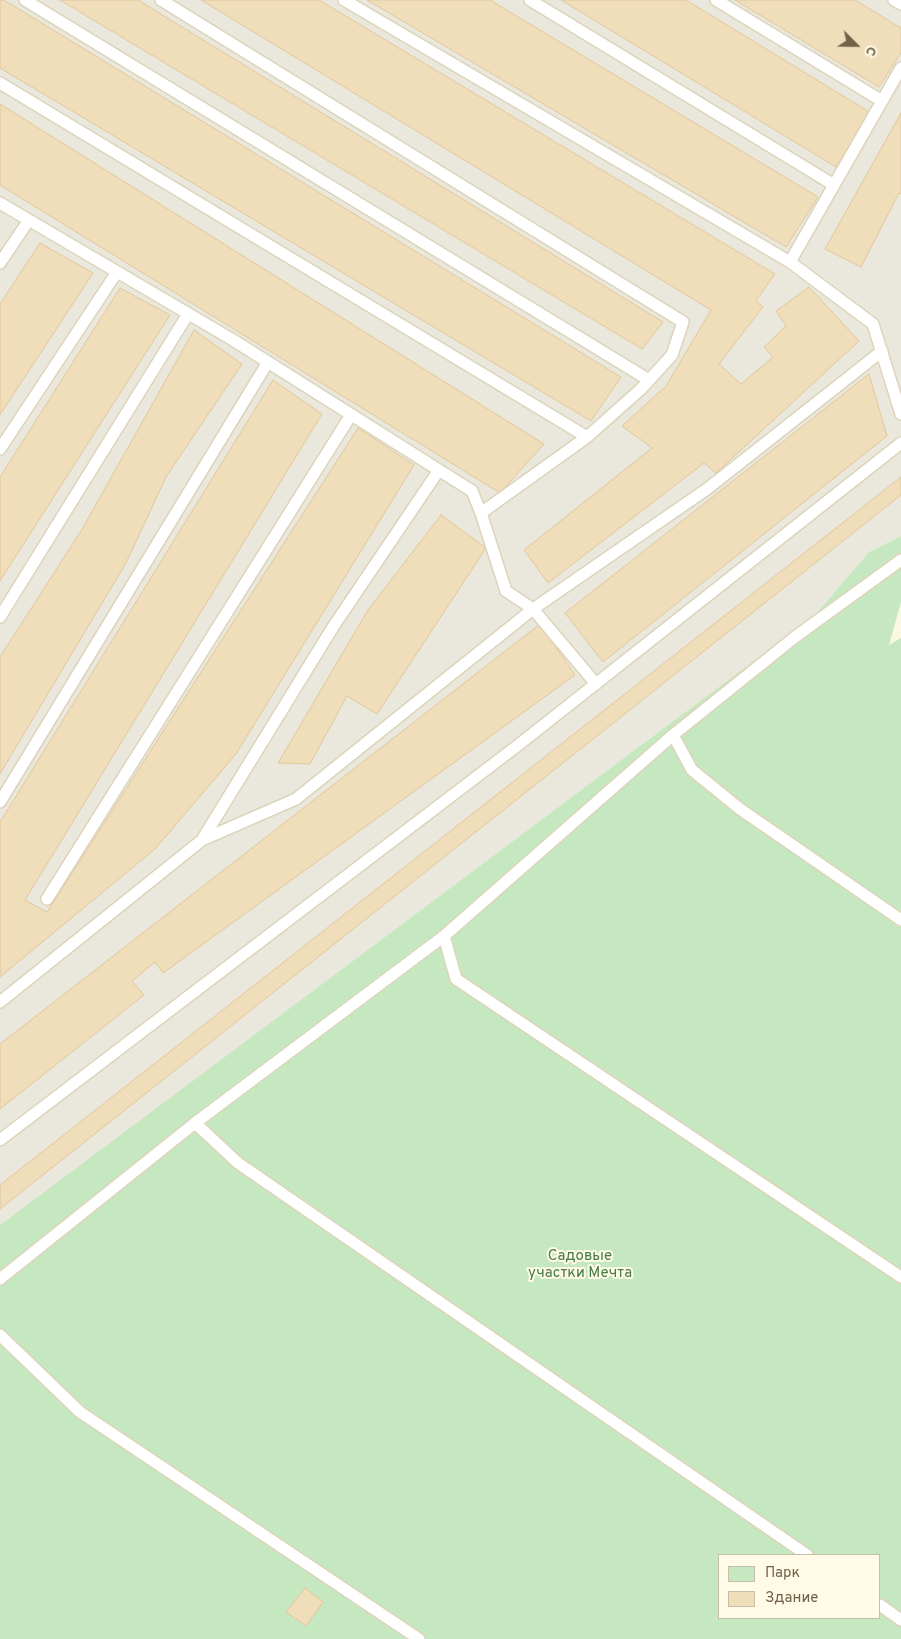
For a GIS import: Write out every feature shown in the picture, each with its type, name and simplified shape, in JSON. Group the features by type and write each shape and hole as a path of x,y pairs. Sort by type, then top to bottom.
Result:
{"lane":[{"path":"25,0 649,380"},
{"path":"162,0 683,322 672,355 649,380 587,437 481,513"},
{"path":"344,0 790,262 873,324 901,414"},
{"path":"530,0 834,185"},
{"path":"716,0 882,101"},
{"path":"894,0 901,4"},
{"path":"790,262 901,68"},
{"path":"0,83 587,437"},
{"path":"0,202 268,362 472,491 506,591 533,609 596,684"},
{"path":"0,263 29,220"},
{"path":"0,449 118,272"},
{"path":"0,617 188,314"},
{"path":"0,1002 202,840 296,798 533,609 707,489 882,351"},
{"path":"0,802 268,362"},
{"path":"47,899 351,415"},
{"path":"0,1140 596,684 901,443"},
{"path":"202,840 333,627 439,470"},
{"path":"0,1279 195,1123 444,936 673,735 795,637 899,565"},
{"path":"673,735 692,770 740,809 901,920"},
{"path":"444,936 456,979 901,1277"},
{"path":"195,1123 238,1163 806,1554"},
{"path":"0,1335 80,1412 419,1639"},
{"path":"881,1607 901,1620"}],"shaded area":[{"path":"0,0 901,0 901,536 869,552 815,615 0,1225"}],"green space":[{"name":"Садовые участки Мечта","path":"901,536 901,602 889,645 901,638 901,1639 0,1639 0,1225 815,615 869,552"}],"building":[{"path":"0,0 4,0 621,377 591,421 0,68"},
{"path":"60,0 138,0 663,322 642,349"},
{"path":"201,0 319,0 775,274 756,301 763,307 719,364 741,384 773,357 764,347 786,326 776,311 809,287 859,341 716,473 704,463 548,583 524,550 652,448 622,426 666,386 711,310"},
{"path":"367,0 490,0 818,197 786,247"},
{"path":"561,0 686,0 871,113 836,167"},
{"path":"735,0 855,0 901,28 901,53 879,87"},
{"path":"0,104 544,444 500,493 0,185"},
{"path":"901,113 901,194 899,193 861,267 825,249"},
{"path":"40,243 93,273 0,415 0,304"},
{"path":"120,288 170,315 0,581 0,477"},
{"path":"194,330 242,364 166,477 126,563 0,774 0,657 81,531"},
{"path":"869,374 887,436 603,662 565,613"},
{"path":"273,380 322,414 25,900 47,912 358,428 414,465 236,754 155,849 0,977 0,822"},
{"path":"901,477 901,495 0,1209 0,1185"},
{"path":"441,515 486,548 377,714 347,696 310,764 278,763 368,610"},
{"path":"540,624 575,675 163,973 155,962 132,981 144,995 0,1109 0,1044"},
{"path":"305,1588 323,1602 306,1626 286,1612"}]}
